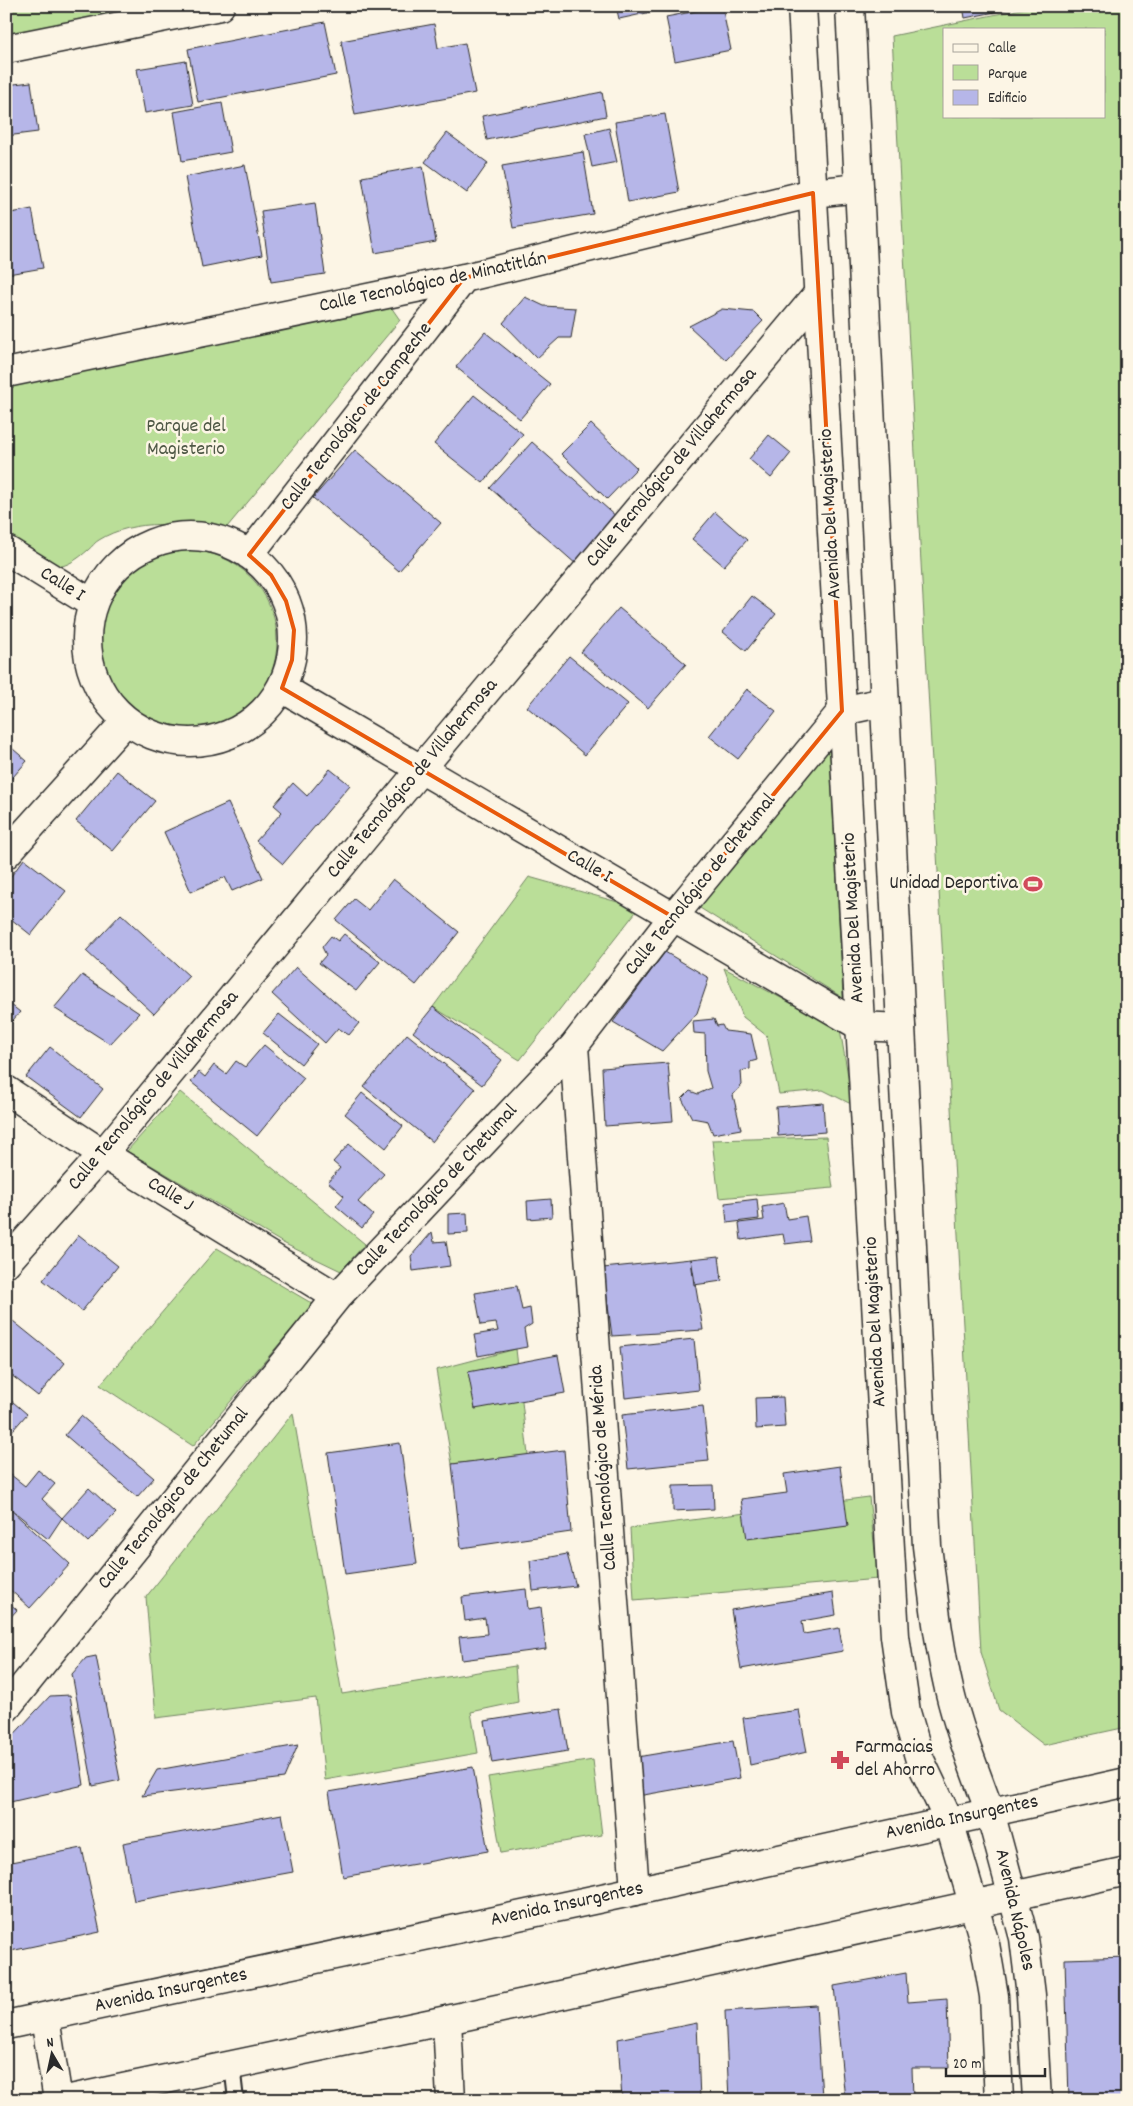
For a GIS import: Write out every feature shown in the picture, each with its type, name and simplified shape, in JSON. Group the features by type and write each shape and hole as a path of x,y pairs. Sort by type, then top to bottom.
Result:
{"street":[{"path":"6,50 220,6"},
{"name":"Avenida Del Magisterio","path":"802,6 895,1636 906,1712 920,1760 949,1821"},
{"name":"Avenida Del Magisterio","path":"850,6 927,1546 935,1608 949,1688 965,1744 990,1812"},
{"name":"Calle Tecnológico de Minatitlán","path":"6,372 464,278 813,193 859,188"},
{"name":"Calle Tecnológico de Campeche","path":"249,555 464,278"},
{"name":"Calle Tecnológico de Villahermosa","path":"6,1263 103,1154 421,769 818,294"},
{"path":"190,536 221,541 249,555 271,575 286,601 294,630 292,660 282,688 259,716 229,735 193,743 158,738 126,721 104,697 90,668 86,636 93,604 108,576 130,555 159,541 190,536"},
{"name":"Calle I","path":"6,550 93,604"},
{"name":"Calle I","path":"282,688 860,1026 901,1028"},
{"path":"842,711 884,702"},
{"name":"Calle Tecnológico de Chetumal","path":"6,1708 337,1297 574,1046 673,917 842,711"},
{"path":"6,854 126,721"},
{"name":"Calle Tecnológico de Mérida","path":"574,1046 635,1891"},
{"name":"Calle J","path":"6,1090 103,1154 337,1297"},
{"name":"Avenida Insurgentes","path":"6,2026 635,1891 1127,1782"},
{"name":"Avenida Nápoles","path":"990,1812 1024,1938 1031,1995 1036,2100"},
{"name":"Avenida Nápoles","path":"949,1821 985,1944 994,1996 999,2100"},
{"path":"66,2100 447,2020 1127,1872"},
{"path":"45,2018 58,2100"},
{"path":"447,2020 452,2100"}],"lane":[{"path":"232,2065 236,2100"}],"highlighted area":[{"path":"813,193 842,711 673,917 282,688 292,660 294,630 286,601 271,575 249,555 464,278"}],"green space":[{"path":"6,6 175,6 6,39"},
{"name":"Unidad Deportiva","path":"1036,6 1127,6 1127,1727 1044,1745 999,1710 981,1652 892,36"},
{"name":"Parque del Magisterio","path":"391,307 400,320 222,533 192,527 159,524 128,528 98,541 73,562 55,567 38,561 6,544 6,387"},
{"path":"195,550 221,557 237,565 256,583 270,606 277,632 277,650 270,676 262,692 244,711 237,717 212,728 195,732 177,732 151,725 135,717 110,692 102,676 97,659 95,632 102,606 110,590 135,565 151,557 168,552"},
{"path":"829,736 843,998 692,903"},
{"path":"529,877 639,908 520,1060 433,1007"},
{"path":"724,968 840,1029 853,1105 823,1090 779,1094 767,1036 743,1017"},
{"path":"180,1092 365,1244 341,1271 283,1243 127,1151"},
{"path":"826,1137 833,1188 719,1198 712,1140"},
{"path":"217,1248 313,1304 193,1446 100,1385"},
{"path":"516,1349 528,1455 452,1464 436,1370"},
{"path":"293,1413 342,1694 515,1666 518,1702 471,1712 478,1753 325,1780 316,1698 156,1718 146,1597"},
{"path":"869,1497 878,1579 634,1600 630,1528"},
{"path":"593,1760 602,1835 501,1853 488,1777"}],"building":[{"path":"616,6 679,6 619,19"},
{"path":"722,6 731,50 675,61 666,17"},
{"path":"963,6 1025,6 965,18"},
{"path":"325,22 336,75 198,102 188,49"},
{"path":"434,24 438,48 465,43 475,93 355,115 341,41"},
{"path":"186,61 193,105 145,113 137,69"},
{"path":"31,82 38,132 6,136 6,85"},
{"path":"602,92 606,116 487,140 482,116"},
{"path":"222,103 231,152 182,161 174,112"},
{"path":"665,114 679,192 628,202 615,122"},
{"path":"609,128 617,162 592,167 585,134"},
{"path":"447,133 488,163 467,193 425,162"},
{"path":"583,152 593,214 513,228 502,166"},
{"path":"245,165 262,255 202,267 185,177"},
{"path":"423,166 436,242 375,253 362,177"},
{"path":"315,203 325,274 271,282 261,211"},
{"path":"32,209 43,268 8,274 6,262 6,214"},
{"path":"525,297 544,306 576,308 571,338 559,338 537,358 503,323"},
{"path":"722,309 754,312 763,321 726,360 689,326"},
{"path":"485,332 550,384 520,419 456,367"},
{"path":"474,395 523,434 483,483 434,444"},
{"path":"591,424 637,468 607,499 561,454"},
{"path":"769,435 791,453 771,478 749,459"},
{"path":"532,442 618,518 577,565 490,488"},
{"path":"355,450 441,523 399,571 313,498"},
{"path":"715,512 747,540 724,566 692,539"},
{"path":"752,596 776,614 746,651 723,632"},
{"path":"619,608 686,664 648,708 581,652"},
{"path":"569,656 628,704 585,755 527,707"},
{"path":"747,689 776,711 738,759 709,736"},
{"path":"6,743 27,761 6,785"},
{"path":"330,769 350,785 283,864 256,841 282,812 274,805 293,783 307,796"},
{"path":"117,771 155,801 113,851 76,821"},
{"path":"228,803 263,878 232,891 225,877 191,892 164,832"},
{"path":"24,859 66,891 31,935 6,915 6,879 8,880"},
{"path":"393,879 459,932 416,985 336,920 354,899 368,910"},
{"path":"121,914 189,976 154,1014 86,951"},
{"path":"344,934 380,962 356,991 319,963 326,955 322,947 331,936 338,941"},
{"path":"665,952 709,978 697,1013 662,1051 613,1022"},
{"path":"296,967 359,1023 349,1035 338,1028 325,1043 272,994"},
{"path":"82,975 139,1013 110,1044 54,1008"},
{"path":"6,1001 20,1012 6,1028"},
{"path":"433,1007 502,1060 482,1085 413,1032"},
{"path":"279,1014 317,1044 301,1064 263,1033"},
{"path":"714,1019 717,1026 722,1025 725,1031 751,1034 757,1060 750,1062 750,1069 741,1071 742,1085 733,1095 741,1129 713,1134 708,1121 692,1118 682,1099 690,1091 698,1094 711,1088 706,1071 705,1034 694,1033 693,1021"},
{"path":"407,1034 475,1089 432,1142 364,1087"},
{"path":"264,1045 304,1078 257,1136 191,1082 199,1072 205,1077 214,1065 226,1074 236,1061 245,1067"},
{"path":"50,1047 103,1089 81,1117 26,1077"},
{"path":"668,1063 673,1121 605,1126 602,1068"},
{"path":"362,1093 403,1126 386,1148 345,1114"},
{"path":"823,1103 825,1132 778,1136 776,1107"},
{"path":"349,1144 384,1174 358,1202 373,1215 362,1228 336,1206 344,1196 328,1182 340,1168 333,1162"},
{"path":"551,1199 552,1217 528,1219 527,1201"},
{"path":"757,1199 759,1219 727,1223 725,1203"},
{"path":"784,1203 787,1219 806,1216 810,1241 785,1244 783,1234 741,1240 739,1223 764,1220 762,1207"},
{"path":"467,1213 468,1233 448,1234 448,1214"},
{"path":"432,1232 434,1242 446,1241 450,1266 413,1271 411,1256"},
{"path":"79,1235 118,1266 82,1311 43,1280"},
{"path":"719,1256 722,1281 694,1285 691,1259"},
{"path":"691,1259 703,1330 612,1336 603,1268"},
{"path":"517,1286 522,1310 530,1308 532,1324 524,1329 527,1347 478,1356 474,1335 498,1331 496,1323 481,1325 475,1293"},
{"path":"13,1321 65,1363 38,1396 6,1371 6,1329"},
{"path":"694,1339 699,1390 625,1398 620,1347"},
{"path":"558,1355 565,1393 475,1409 468,1372"},
{"path":"6,1396 27,1414 6,1438"},
{"path":"783,1397 785,1427 756,1429 755,1398"},
{"path":"703,1406 709,1461 628,1469 622,1415"},
{"path":"81,1416 154,1478 137,1497 65,1435"},
{"path":"400,1443 417,1564 345,1574 328,1453"},
{"path":"564,1450 571,1532 461,1548 452,1464"},
{"path":"840,1466 848,1526 747,1539 741,1499 787,1493 784,1474"},
{"path":"38,1470 55,1484 42,1499 62,1518 48,1539 6,1505 6,1471 25,1486"},
{"path":"713,1485 714,1509 673,1511 673,1486"},
{"path":"89,1488 116,1513 88,1542 62,1518"},
{"path":"11,1510 70,1564 30,1608 6,1586 6,1515"},
{"path":"567,1554 576,1586 533,1591 530,1561"},
{"path":"526,1589 528,1609 541,1607 546,1649 462,1660 459,1637 487,1634 485,1618 465,1621 462,1597"},
{"path":"833,1593 836,1615 802,1621 804,1634 839,1628 843,1651 741,1669 731,1610"},
{"path":"6,1600 17,1610 6,1622"},
{"path":"96,1656 120,1780 93,1786 72,1674 86,1658"},
{"path":"70,1695 84,1785 6,1803 6,1743 50,1696"},
{"path":"561,1709 568,1751 492,1763 485,1721"},
{"path":"799,1710 807,1752 750,1765 743,1718"},
{"path":"733,1741 740,1778 638,1796 631,1758"},
{"path":"298,1745 284,1778 142,1796 157,1770"},
{"path":"473,1767 488,1851 343,1877 329,1792"},
{"path":"282,1814 293,1872 134,1901 123,1843"},
{"path":"82,1848 100,1932 6,1952 6,1863"},
{"path":"1127,1957 1127,2100 1069,2100 1065,1959"},
{"path":"906,1973 908,2002 947,1999 949,2068 912,2068 913,2098 845,2100 834,1986"},
{"path":"816,2005 822,2097 803,2100 729,2100 725,2011"},
{"path":"697,2023 700,2100 622,2100 618,2039"}],"place":[{"name":"Unidad Deportiva","path":"1033,884"},
{"name":"Farmacias del Ahorro","path":"840,1760"}]}
